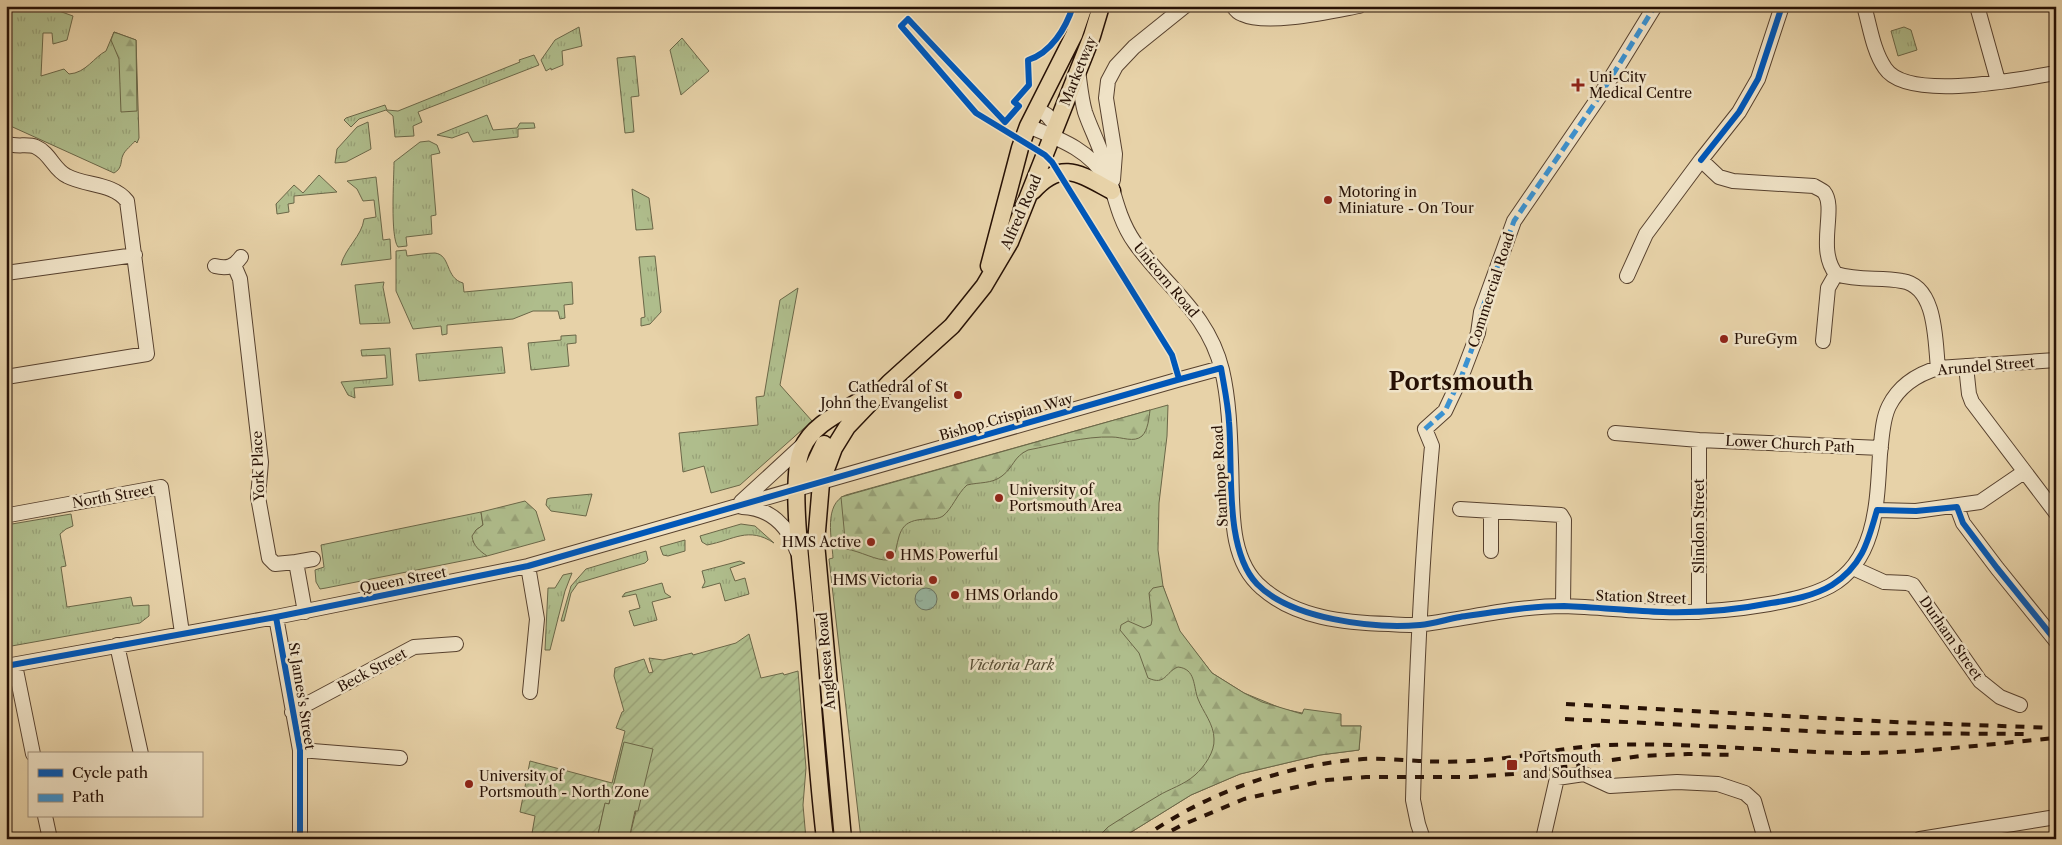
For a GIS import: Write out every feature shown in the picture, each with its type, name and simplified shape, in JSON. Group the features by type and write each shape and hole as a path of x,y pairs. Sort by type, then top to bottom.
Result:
{"main road":[{"name":"Marketway","path":"1026,132 1074,35 1084,6"},
{"name":"Marketway","path":"1054,131 1092,36 1101,6"},
{"name":"Alfred Road","path":"821,483 834,448 847,427 888,383 952,326 984,286 1010,242 1054,131"},
{"name":"Alfred Road","path":"984,286 1026,132"},
{"path":"1029,196 1050,176 1066,172 1079,174 1112,191"},
{"name":"Alfred Road","path":"804,444 824,424 888,383"},
{"path":"797,489 810,474 824,444 860,412"},
{"path":"797,489 798,464 804,444"},
{"name":"Anglesea Road","path":"821,483 816,543 843,839"},
{"name":"Anglesea Road","path":"797,489 825,839"}],"street":[{"path":"1112,191 1115,154 1106,98 1108,81 1116,66 1134,47 1186,6"},
{"path":"1233,6 1242,14 1268,19 1309,15 1359,6"},
{"name":"Commercial Road","path":"1423,839 1413,800 1421,625 1420,588 1432,446 1425,429 1445,411 1462,375 1478,333 1481,312 1514,221 1601,94 1656,6"},
{"path":"1627,276 1646,234 1700,160 1739,112 1758,79 1782,6"},
{"path":"1864,6 1876,48 1885,70 1903,83 1931,87 1998,82 2056,73"},
{"path":"1977,6 1998,82"},
{"name":"Unicorn Road","path":"1078,69 1084,109 1103,158 1112,191 1128,233 1143,254 1178,292 1206,328 1221,368"},
{"name":"Unicorn Road","path":"1037,110 1047,114 1054,131 1090,159 1104,175 1112,191"},
{"name":"Unicorn Road","path":"1026,132 1054,131"},
{"path":"6,143 11,146 39,148 67,176 103,187 124,198 129,207 147,354 6,377"},
{"path":"1700,160 1719,177 1733,182 1814,186 1824,192 1828,202 1826,253 1830,266 1836,274 1852,279 1904,281 1918,288 1932,312 1938,368"},
{"path":"6,273 136,255"},
{"name":"York Place","path":"215,266 226,268 237,261 260,458 258,497 270,558 275,564 296,562"},
{"path":"1824,341 1828,288 1836,274"},
{"name":"Arundel Street","path":"1853,568 1868,541 1876,510 1884,421 1890,404 1902,388 1923,373 1938,368 2056,360"},
{"path":"1966,366 1969,394 1972,402 2056,514"},
{"name":"Bishop Crispian Way","path":"797,489 1221,368"},
{"name":"Stanhope Road","path":"1221,368 1229,421 1233,518 1238,550 1244,566 1251,577 1259,586 1281,602 1308,613 1348,621 1421,625"},
{"name":"Lower Church Path","path":"1615,433 1699,440 1881,448"},
{"name":"Slindon Street","path":"1699,440 1699,612"},
{"path":"734,507 748,498 778,466 804,444"},
{"path":"1876,510 1916,511 1957,507 1980,502 2024,472"},
{"name":"North Street","path":"9,515 161,487 182,633"},
{"name":"Queen Street","path":"11,666 182,633 305,612 528,566 797,489"},
{"path":"734,507 760,510 776,519 794,541 802,566"},
{"path":"1957,507 1963,523 2056,641"},
{"path":"1460,509 1561,515 1564,520 1563,606"},
{"path":"1491,510 1491,551"},
{"path":"305,612 296,562 313,559"},
{"path":"528,566 537,619 530,692"},
{"name":"Station Street","path":"1421,625 1459,617 1563,606 1664,612 1699,612 1749,608 1799,598 1831,585 1853,568"},
{"name":"Durham Street","path":"1853,568 1884,582 1914,585 1980,681 2000,697 2020,705"},
{"name":"St James's Street","path":"276,617 300,750 300,839"},
{"name":"Beck Street","path":"292,712 414,647 456,644"},
{"path":"117,645 141,752"},
{"path":"11,666 32,752"},
{"path":"300,750 400,758"},
{"path":"1543,839 1557,778 1584,774 1610,786 1694,782 1718,784 1746,793 1754,801 1765,839"},
{"path":"1920,839 2056,817"},
{"path":"46,818 50,839"}],"green space":[{"path":"6,6 45,6 73,16 67,40 53,44 52,33 43,33 41,76 64,69 69,74 75,73 85,68 106,51 114,32 136,40 139,138 137,143 135,141 124,153 120,167 114,173 6,124"},
{"path":"579,27 582,46 562,51 563,65 546,71 541,60 555,40"},
{"path":"1904,27 1911,30 1917,50 1898,56 1891,31"},
{"path":"114,32 136,40 137,111 121,112 119,59 111,40"},
{"path":"682,38 709,71 681,95 670,50"},
{"path":"534,55 539,65 418,112 422,122 413,126 414,136 395,137 393,116 386,110 359,119 351,127 344,120 385,105 387,110 398,111"},
{"path":"635,56 639,96 631,97 634,132 625,133 617,58"},
{"path":"487,115 493,130 517,128 520,123 534,123 535,128 518,129 518,137 473,142 468,132 452,138 437,135"},
{"path":"368,122 371,149 346,162 335,163 337,149 357,127"},
{"path":"429,141 437,145 440,153 431,155 436,215 431,216 432,234 406,237 407,246 398,247 393,220 394,162 420,142"},
{"path":"319,175 337,192 294,196 294,203 288,204 289,212 277,214 276,204 294,185 303,193"},
{"path":"376,177 383,240 390,239 391,259 341,265 363,225 364,219 376,217 374,200 363,201 357,189 347,181"},
{"path":"632,189 649,198 653,229 636,230"},
{"path":"406,250 407,256 432,253 440,255 444,258 453,276 463,283 464,292 572,282 573,304 564,305 565,318 560,319 558,311 533,311 513,319 447,325 447,334 442,335 441,326 413,329 396,291 396,251"},
{"path":"655,256 661,312 650,324 641,326 641,318 645,317 639,257"},
{"path":"384,282 383,287 390,323 360,324 355,285"},
{"path":"798,288 780,385 812,421 740,485 711,493 704,466 683,472 679,433 758,425 756,397 764,396 780,300"},
{"path":"576,335 576,343 567,344 569,366 531,370 528,343 561,340 561,336"},
{"path":"502,347 505,373 419,381 416,354"},
{"path":"390,348 393,385 354,388 355,398 348,395 341,382 387,378 385,355 362,356 361,350"},
{"name":"Victoria Park","path":"1168,405 1167,436 1159,503 1158,550 1163,586 1176,627 1212,673 1244,693 1283,709 1340,721 1341,726 1361,726 1359,750 1320,755 1240,774 1191,795 1120,839 1004,839 1000,835 983,839 861,839 829,559 833,558 830,523 834,506 846,495"},
{"path":"1150,410 1146,431 1139,438 1091,438 1028,450 1016,459 1006,473 998,479 967,485 943,516 906,524 900,533 895,554 888,560 846,549 841,497"},
{"path":"592,494 586,516 551,511 546,505 547,499 550,498"},
{"path":"525,501 536,511 545,540 487,556 479,550 472,536 483,525 481,512"},
{"path":"481,512 483,525 476,530 473,542 487,556 320,589 316,582 315,570 324,567 321,545"},
{"path":"71,514 73,526 60,534 66,566 61,567 67,607 131,597 133,606 149,605 149,616 140,623 6,647 6,525"},
{"path":"741,524 755,526 774,543 756,535 741,536 707,545 702,542 700,536"},
{"path":"685,540 685,551 668,556 663,555 660,547"},
{"path":"646,551 648,560 645,563 578,583 571,593 564,621 561,621 571,586 586,569"},
{"path":"740,561 745,563 730,568 735,581 745,578 749,594 725,601 720,583 702,588 705,582 702,571"},
{"path":"572,573 565,591 550,650 545,650 548,588 555,588 563,575"},
{"path":"662,583 665,593 671,597 652,602 657,620 634,626 629,611 640,608 636,594 622,597 625,593"},
{"path":"1163,586 1180,631 1212,673 1262,702 1302,714 1304,709 1341,714 1341,726 1361,726 1359,750 1320,755 1240,774 1191,795 1120,839 1101,839 1102,833 1108,827 1191,778 1205,764 1213,749 1214,734 1198,699 1193,679 1188,671 1178,667 1162,679 1154,680 1148,678 1139,653 1120,630 1121,625 1128,621 1144,628 1151,625 1149,593 1153,588"},
{"path":"749,634 761,678 798,671 806,768 803,805 806,839 629,839 636,811 624,743 609,804 605,804 597,839 531,839 535,816 520,812 530,761 612,783 625,731 616,728 624,711 614,676 615,668 644,659 649,673 653,672 649,658 663,660 692,653 693,655 736,643"},
{"path":"624,742 653,749 638,811 635,811 629,839 597,839 605,803 609,804"}],"water":[{"path":"926,588 934,591 937,599 934,607 926,610 918,607 915,599 918,591"}],"railway":[{"path":"1566,704 1894,722 2056,728"},
{"path":"1565,719 1847,733 2031,734"},
{"path":"1141,839 1192,808 1246,784 1275,775 1333,762 1363,759 1436,762 1469,761 1500,759 1591,746 1637,744 1880,753 2056,738"},
{"path":"1156,839 1182,825 1244,799 1327,780 1366,777 1471,777 1513,774 1641,756 1688,754 1736,755"}],"marked path":[{"path":"1425,429 1445,411 1462,375 1478,333 1481,312 1514,221 1601,94 1655,6"}],"cycle path":[{"path":"1073,6 1062,31 1056,39 1044,52 1028,60 1029,85 1014,102 1019,106 1005,122 908,19 901,26 976,113 1045,155 1052,162 1172,355 1179,379"},
{"path":"1701,160 1739,112 1758,79 1782,6"},
{"path":"6,666 276,617 528,566 1221,368 1228,415 1232,507 1239,551 1246,569 1257,584 1272,596 1290,606 1311,613 1357,623 1401,626 1425,624 1486,613 1551,606 1677,612 1744,608 1810,595 1825,589 1842,578 1857,561 1867,543 1877,510 1916,511 1957,507 1963,523 2056,641"},
{"path":"276,617 300,750 300,839"}],"place":[{"name":"Uni-City Medical Centre","path":"1578,85"},
{"name":"Motoring in Miniature - On Tour","path":"1328,200"},
{"name":"PureGym","path":"1724,339"},
{"name":"Cathedral of St John the Evangelist","path":"958,395"},
{"name":"University of Portsmouth Area","path":"999,498"},
{"name":"HMS Active","path":"871,542"},
{"name":"HMS Powerful","path":"890,555"},
{"name":"HMS Victoria","path":"933,580"},
{"name":"HMS Orlando","path":"955,595"},
{"name":"Portsmouth and Southsea","path":"1512,765"},
{"name":"University of Portsmouth - North Zone","path":"469,784"}],"district":[{"name":"Portsmouth","path":"1461,381"}]}
